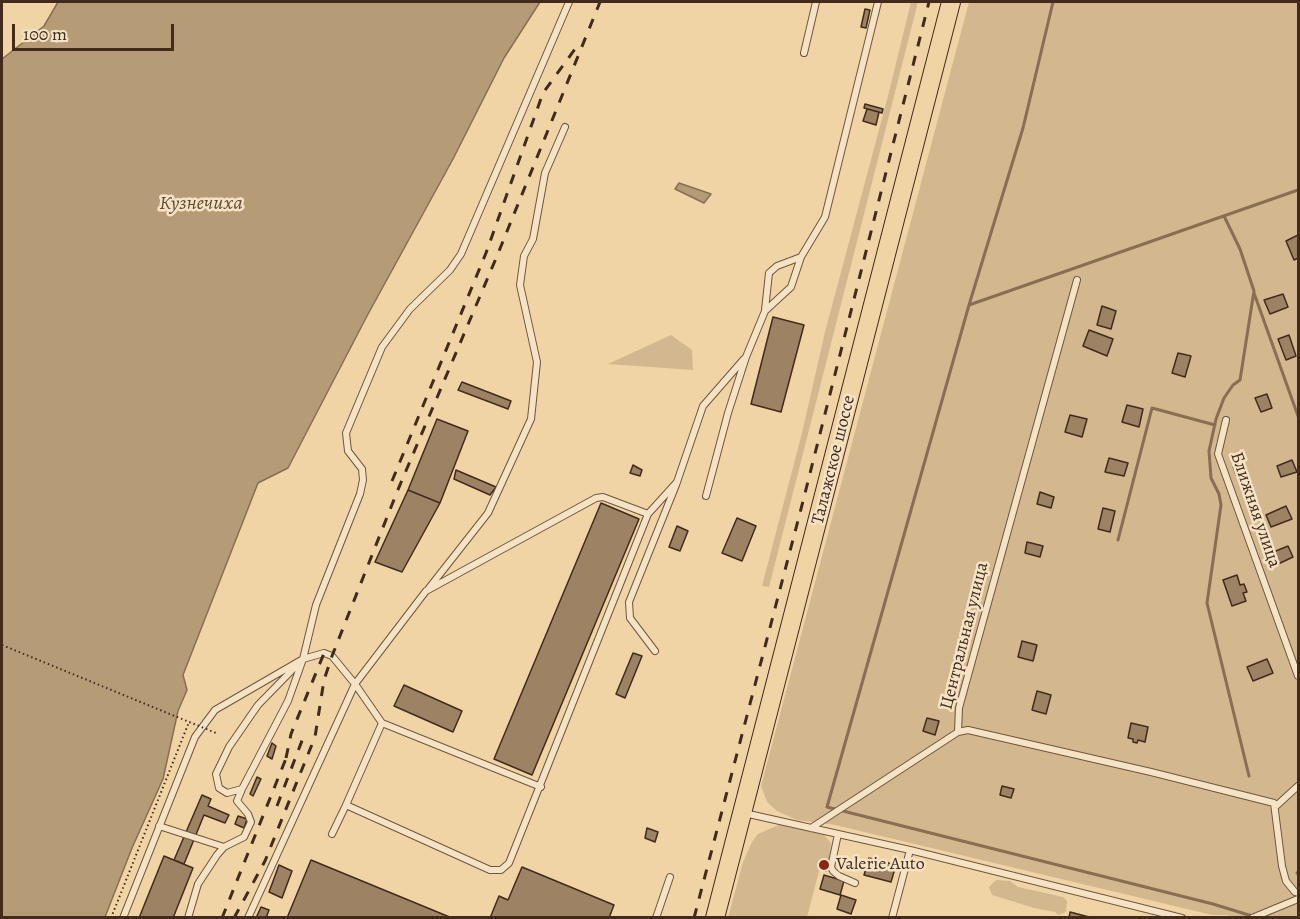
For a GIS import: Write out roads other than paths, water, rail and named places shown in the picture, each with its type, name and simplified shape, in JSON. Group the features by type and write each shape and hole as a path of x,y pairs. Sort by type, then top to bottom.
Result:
{"main road":[{"name":"Талажское шоссе","path":"715,918 951,2"}],"lane":[{"path":"188,918 198,884 217,855 224,847 244,837 251,822 248,814 237,801 288,701 303,659 316,605 360,494 363,480 362,468 348,451 346,432 382,347 410,309 450,270 461,254 569,2"},
{"path":"804,53 816,2"},
{"path":"765,311 791,287 801,257 825,217 878,2"},
{"path":"248,918 355,684 488,513 531,419 537,362 520,285 524,256 533,239 545,173 565,127"},
{"path":"706,496 728,413 746,357 765,311 768,273 777,266 801,257"},
{"name":"Центральная улица","path":"1077,280 959,708 958,732 968,730 1140,769 1274,803 1275,807"},
{"path":"655,651 630,618 629,602 677,482 704,406 746,357"},
{"name":"Ближняя улица","path":"1226,420 1218,454 1299,676"},
{"path":"346,805 490,870 501,870 509,863 648,514 677,482"},
{"path":"426,591 596,498 603,497 648,514"},
{"path":"123,918 195,737 215,710 303,659 324,653 332,656 382,723 541,787"},
{"path":"242,789 227,793 219,788 216,774 229,747 258,705 303,659"},
{"path":"332,834 382,723"},
{"path":"811,828 958,732"},
{"path":"1299,786 1275,807 1286,881 1295,892 1299,893"},
{"path":"743,813 910,850 1182,918"},
{"path":"159,826 224,847"},
{"path":"838,834 831,867 833,871 855,883"},
{"path":"892,918 910,850"},
{"path":"656,918 670,877"},
{"path":"1252,918 1299,898"}],"water":[{"name":"Кузнечиха","path":"58,2 540,2 504,58 453,159 367,316 288,468 258,483 183,675 187,690 178,711 163,779 132,848 105,917 2,917 2,59 44,26"},
{"path":"679,183 711,194 704,203 675,189"}],"waterway":[{"path":"1053,2 1023,128 969,305 827,807 1213,904 1252,916"},
{"path":"969,305 1298,190"},
{"path":"1224,216 1240,249 1254,291 1240,380 1233,385 1224,398 1216,419 1209,451 1211,478 1219,494 1221,505 1207,603 1249,776"},
{"path":"1254,293 1298,416"},
{"path":"1118,540 1152,408 1215,425"}],"railway":[{"path":"234,918 265,861 315,737 324,680 332,656 397,492 497,256 600,2"},
{"path":"694,918 801,509 929,2"},
{"path":"392,481 486,253 543,93 575,49"},
{"path":"286,758 291,734 327,646"},
{"path":"277,806 303,738"},
{"path":"222,918 289,751"}],"place":[{"name":"Valerie Auto","path":"824,865"}]}
